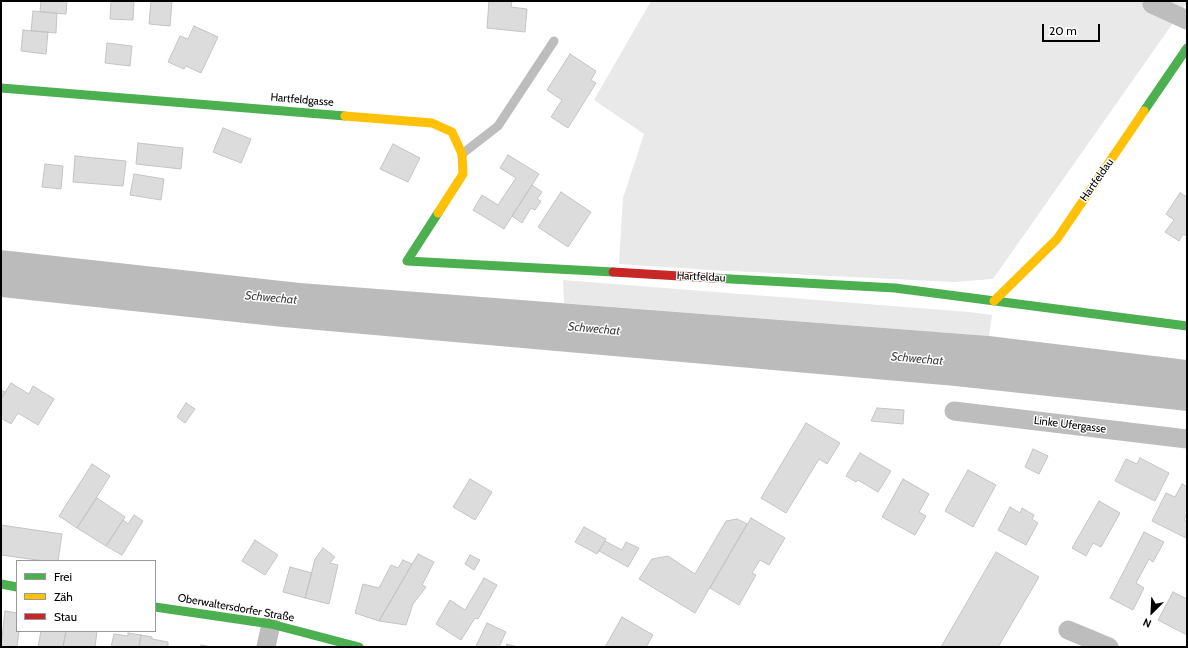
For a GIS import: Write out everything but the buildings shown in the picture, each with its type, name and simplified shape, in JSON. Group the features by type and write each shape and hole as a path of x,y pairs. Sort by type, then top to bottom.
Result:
{"street":[{"path":"1152,4 1187,20"},
{"name":"Hartfeldau","path":"994,301 1057,239 1187,48"},
{"name":"Hartfeldgasse","path":"1,88 432,123 452,132 462,154 463,174 407,261"},
{"name":"Hartfeldau","path":"407,261 895,288 1187,326"},
{"name":"Linke Ufergasse","path":"954,411 1187,439"},
{"path":"1,584 16,587"},
{"name":"Oberwaltersdorfer Straße","path":"156,607 271,624 359,647"},
{"path":"266,647 271,624"},
{"path":"1068,630 1109,647"}],"lane":[{"path":"462,154 498,126 554,41"}],"shaded area":[{"path":"651,1 1187,1 1187,3 993,279 954,282 619,264 623,198 644,134 594,100"},
{"path":"563,280 992,315 989,336 564,303"}],"water":[{"name":"Schwechat","path":"1,250 300,283 989,336 1187,360 1187,411 955,386 283,327 1,297"}],"traffic: fast":[{"path":"1144,111 1187,48"},
{"path":"1,88 345,116"},
{"path":"438,213 407,261 613,272"},
{"path":"713,278 895,288 1187,326"},
{"path":"1,584 16,587"},
{"path":"156,607 271,624 359,647"}],"traffic: slow":[{"path":"994,301 1057,239 1144,111"},
{"path":"345,116 432,123 452,132 462,154 463,174 438,213"}],"traffic: jam":[{"path":"613,272 713,278"}]}
